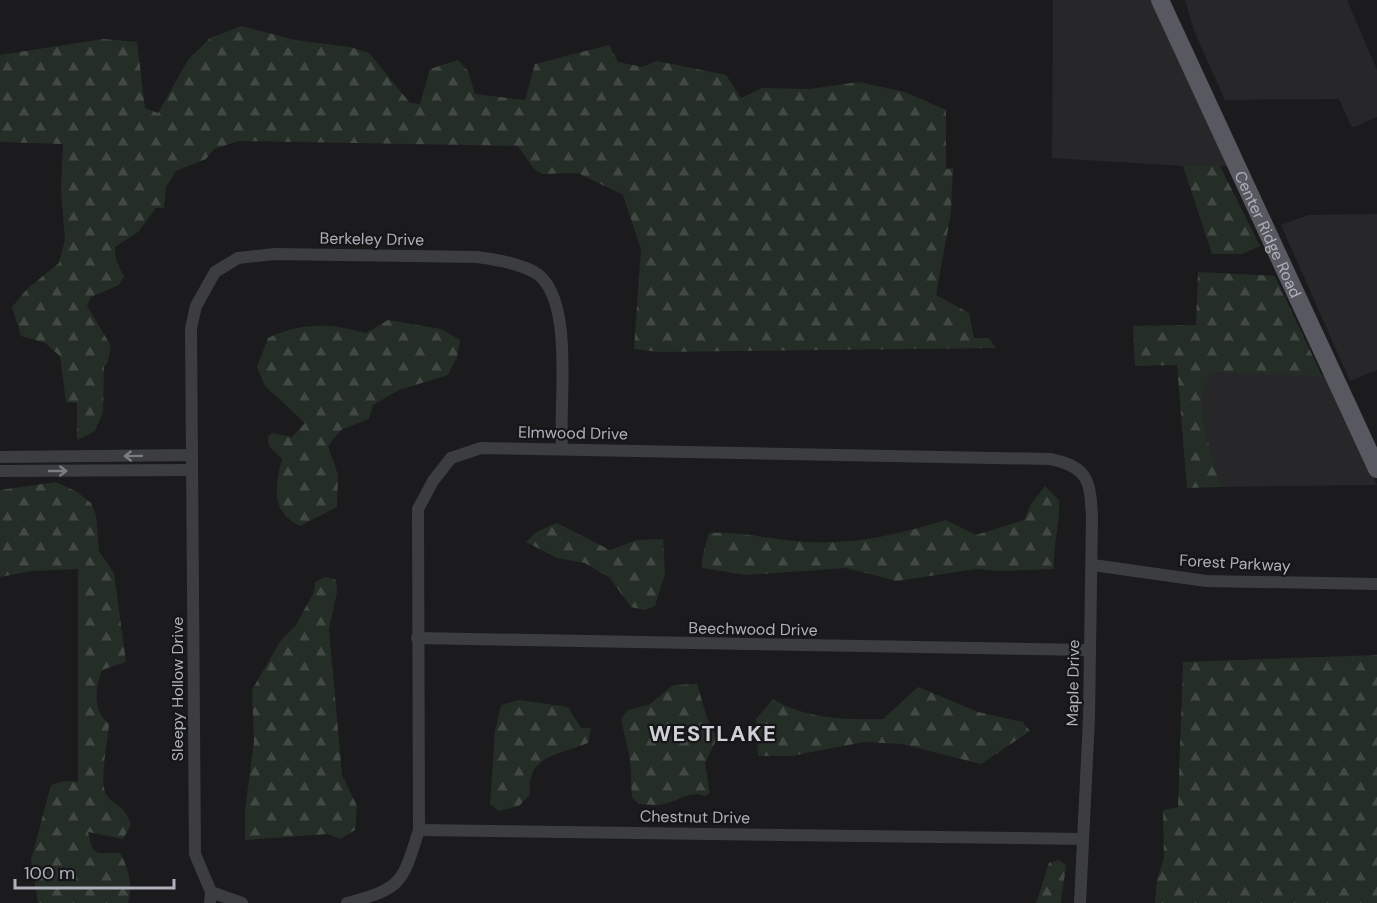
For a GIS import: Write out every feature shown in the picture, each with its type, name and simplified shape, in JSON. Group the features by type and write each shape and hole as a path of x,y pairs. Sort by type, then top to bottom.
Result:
{"main road":[{"name":"Center Ridge Road","path":"1160,0 1377,469"}],"street":[{"name":"Berkeley Drive","path":"192,470 191,328 196,306 214,272 238,258 275,254 477,257 503,260 542,277 558,306 562,339 562,448"},
{"name":"Elmwood Drive","path":"419,830 418,508 433,481 452,458 481,448 562,448 1050,459 1068,462 1077,468"},
{"path":"0,457 192,455"},
{"name":"Maple Drive","path":"1077,468 1090,485 1093,565 1089,718 1080,903"},
{"path":"0,471 192,470"},
{"name":"Sleepy Hollow Drive","path":"192,470 195,854 211,897"},
{"name":"Forest Parkway","path":"1093,565 1206,580 1377,584"},
{"name":"Beechwood Drive","path":"417,638 1089,650"},
{"path":"347,903 384,893 406,873 419,830"},
{"name":"Chestnut Drive","path":"419,830 1083,840"},
{"path":"211,897 242,903"}],"shaded area":[{"path":"1053,0 1160,0 1238,166 1183,166 1052,158"},
{"path":"1185,0 1347,0 1377,70 1377,117 1352,128 1339,99 1225,100 1195,33"},
{"path":"1377,214 1377,370 1350,381 1281,225 1308,215"},
{"path":"1211,372 1326,375 1377,485 1221,487 1205,432 1201,399"}],"green space":[{"path":"242,26 295,40 350,47 369,53 410,103 420,104 430,69 458,60 468,71 475,94 525,100 535,64 609,45 618,62 642,67 657,61 726,75 741,98 762,88 809,89 859,82 905,92 946,110 946,169 953,168 951,213 936,295 969,313 974,338 989,338 996,348 659,352 634,349 641,249 623,195 578,173 542,174 533,168 518,146 239,141 214,149 206,159 176,171 166,187 164,208 156,208 138,232 115,247 116,260 124,277 119,285 91,297 87,306 111,346 108,361 104,366 103,412 95,431 77,440 77,403 66,402 60,356 45,343 21,336 12,307 27,289 59,263 65,240 61,190 63,144 0,142 0,55 103,39 137,42 145,108 158,113 188,60 210,38"},
{"path":"1183,166 1220,166 1260,246 1242,254 1212,254"},
{"path":"1198,272 1275,276 1322,376 1211,372 1201,399 1205,432 1221,487 1187,488 1177,365 1135,366 1133,326 1196,325"},
{"path":"388,320 441,329 460,340 457,357 448,375 399,390 373,405 369,419 341,430 328,446 338,475 337,507 300,526 290,520 279,506 277,489 282,459 269,446 268,437 272,433 292,437 305,423 265,386 257,367 268,338 293,329 316,326 340,327 366,333"},
{"path":"56,482 77,492 91,503 96,515 99,551 114,573 126,662 102,670 96,698 100,712 109,724 104,788 109,798 125,813 131,825 123,839 88,832 92,848 98,853 120,853 129,877 128,903 38,903 31,860 51,785 64,781 78,782 78,569 31,571 0,577 0,490"},
{"path":"1045,486 1059,500 1054,569 1000,571 976,569 897,581 846,568 746,575 702,568 702,558 709,533 733,533 805,542 841,542 894,534 946,520 976,535 1024,520 1031,504"},
{"path":"557,523 610,550 637,540 663,539 665,573 655,606 645,610 631,607 610,578 585,563 557,558 526,542 538,531"},
{"path":"325,577 336,580 337,592 329,629 342,775 357,806 355,830 340,839 328,834 245,840 245,810 254,742 252,690 281,640 296,625 314,592 315,582"},
{"path":"1377,655 1377,903 1155,903 1157,879 1164,858 1163,810 1178,807 1183,662"},
{"path":"697,684 707,718 717,738 705,763 710,793 705,796 689,795 661,805 639,804 632,798 630,759 621,719 628,710 650,704 673,685"},
{"path":"918,687 978,712 1023,722 1030,731 981,764 902,744 864,742 791,756 758,756 756,719 773,699 799,711 826,717 883,719"},
{"path":"519,700 568,707 581,728 591,728 588,743 556,754 539,764 533,771 530,781 530,794 519,806 499,811 490,804 495,731 501,705"},
{"path":"1059,860 1066,865 1061,903 1036,903 1049,863"}],"district":[{"name":"WESTLAKE","path":"713,733"}]}
